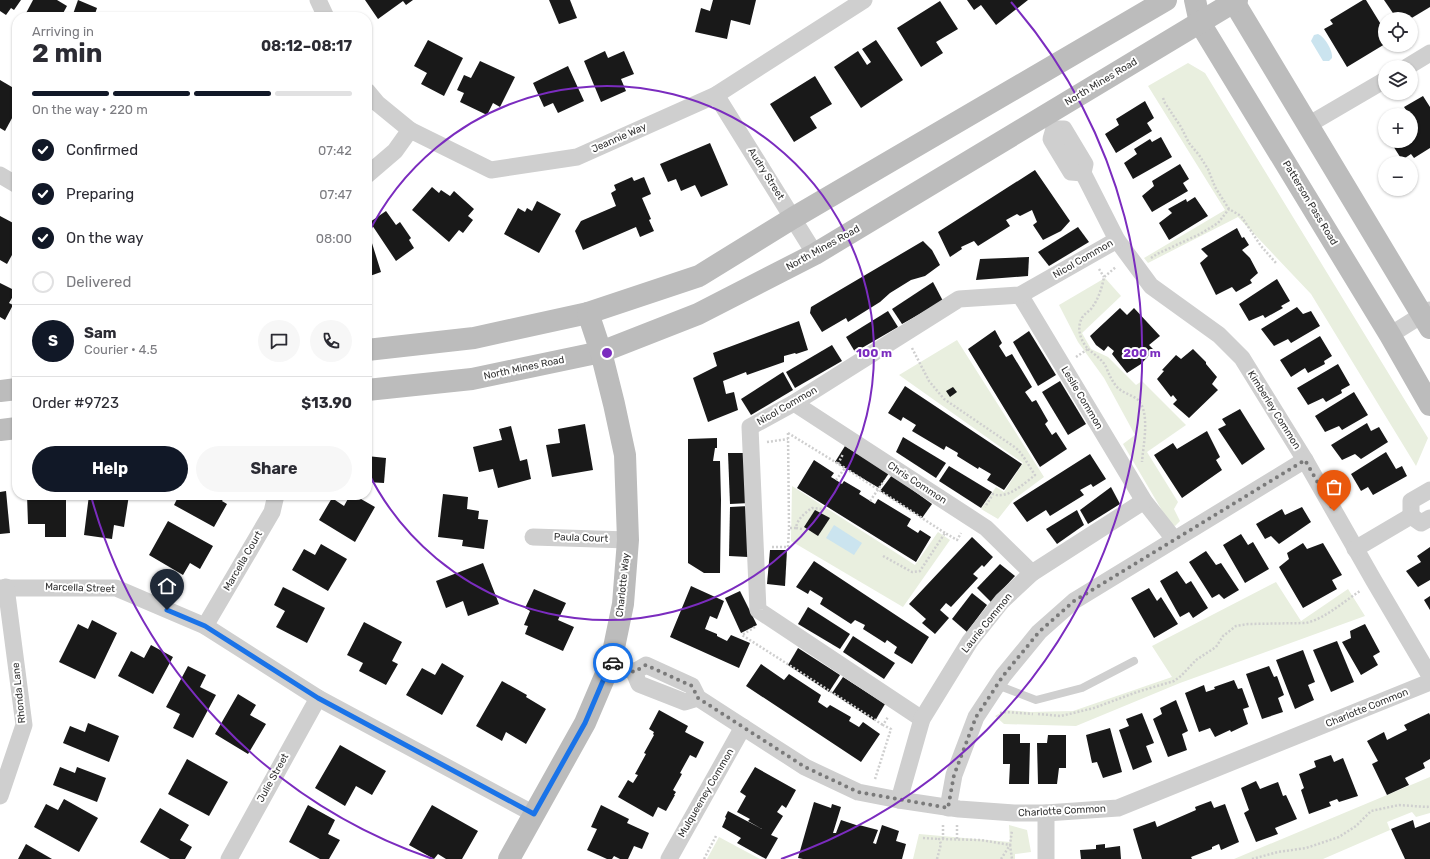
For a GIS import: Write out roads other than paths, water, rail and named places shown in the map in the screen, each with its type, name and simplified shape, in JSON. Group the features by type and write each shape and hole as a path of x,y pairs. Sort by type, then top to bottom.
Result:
{"main road":[{"path":"372,349 474,338 588,313 699,276 793,218 1166,0"},
{"name":"Patterson Pass Road","path":"1195,0 1200,23 1390,335 1430,405"},
{"path":"1233,1 1427,318"},
{"name":"North Mines Road","path":"372,389 472,379 601,352 698,314 815,254 1050,122 1233,1"},
{"name":"Charlotte Way","path":"509,859 585,723 611,662 623,604 628,540 625,455 601,352 588,313"},
{"path":"0,391 12,390"},
{"path":"0,430 12,429"}],"street":[{"path":"318,0 324,12"},
{"name":"Jeannie Way","path":"372,98 377,104 410,130 491,170 577,157 716,95 864,0"},
{"path":"1418,61 1430,54"},
{"path":"1308,125 1378,84"},
{"name":"Audry Street","path":"716,95 815,254"},
{"name":"Kimberley Common","path":"1050,122 1064,130 1085,164 1083,173 1116,240 1151,286 1219,334 1242,358 1305,460 1430,676"},
{"path":"372,171 395,151 410,130"},
{"path":"0,175 12,182"},
{"name":"Nicol Common","path":"922,719 758,610 750,427 794,403 959,299 1020,295 1116,240"},
{"name":"Leslie Common","path":"1020,295 1144,501 1174,539"},
{"path":"1390,335 1427,318"},
{"name":"Chris Common","path":"794,403 986,528 1032,573"},
{"path":"948,808 954,775 976,717 1003,676 1039,632 1074,601 1305,460"},
{"path":"1411,516 1411,501 1430,490"},
{"name":"Marcella Court","path":"205,626 272,512 275,500"},
{"name":"Laurie Common","path":"899,800 922,719 970,641 1002,601 1032,573 1144,501"},
{"path":"1356,549 1411,516"},
{"path":"1411,516 1421,523 1430,518"},
{"name":"Paula Court","path":"533,537 628,540"},
{"name":"Marcella Street","path":"3,587 116,588 205,626 318,698 534,814"},
{"name":"Rhonda Lane","path":"0,796 24,725 3,587"},
{"name":"Charlotte Common","path":"611,662 634,672 646,665 692,686 698,698 805,767 858,792 948,808 1014,813 1046,813 1118,808 1430,682"},
{"name":"Julie Street","path":"229,859 318,698"},
{"name":"Mulqueeney Common","path":"669,859 744,727"},
{"path":"1046,813 1046,859"}],"lane":[{"path":"997,685 1036,700 1082,688 1134,661"}],"water":[{"path":"1318,34 1326,41 1330,48 1332,58 1329,61 1323,61 1311,41 1314,35"},
{"path":"834,525 862,543 854,555 826,538"}]}
